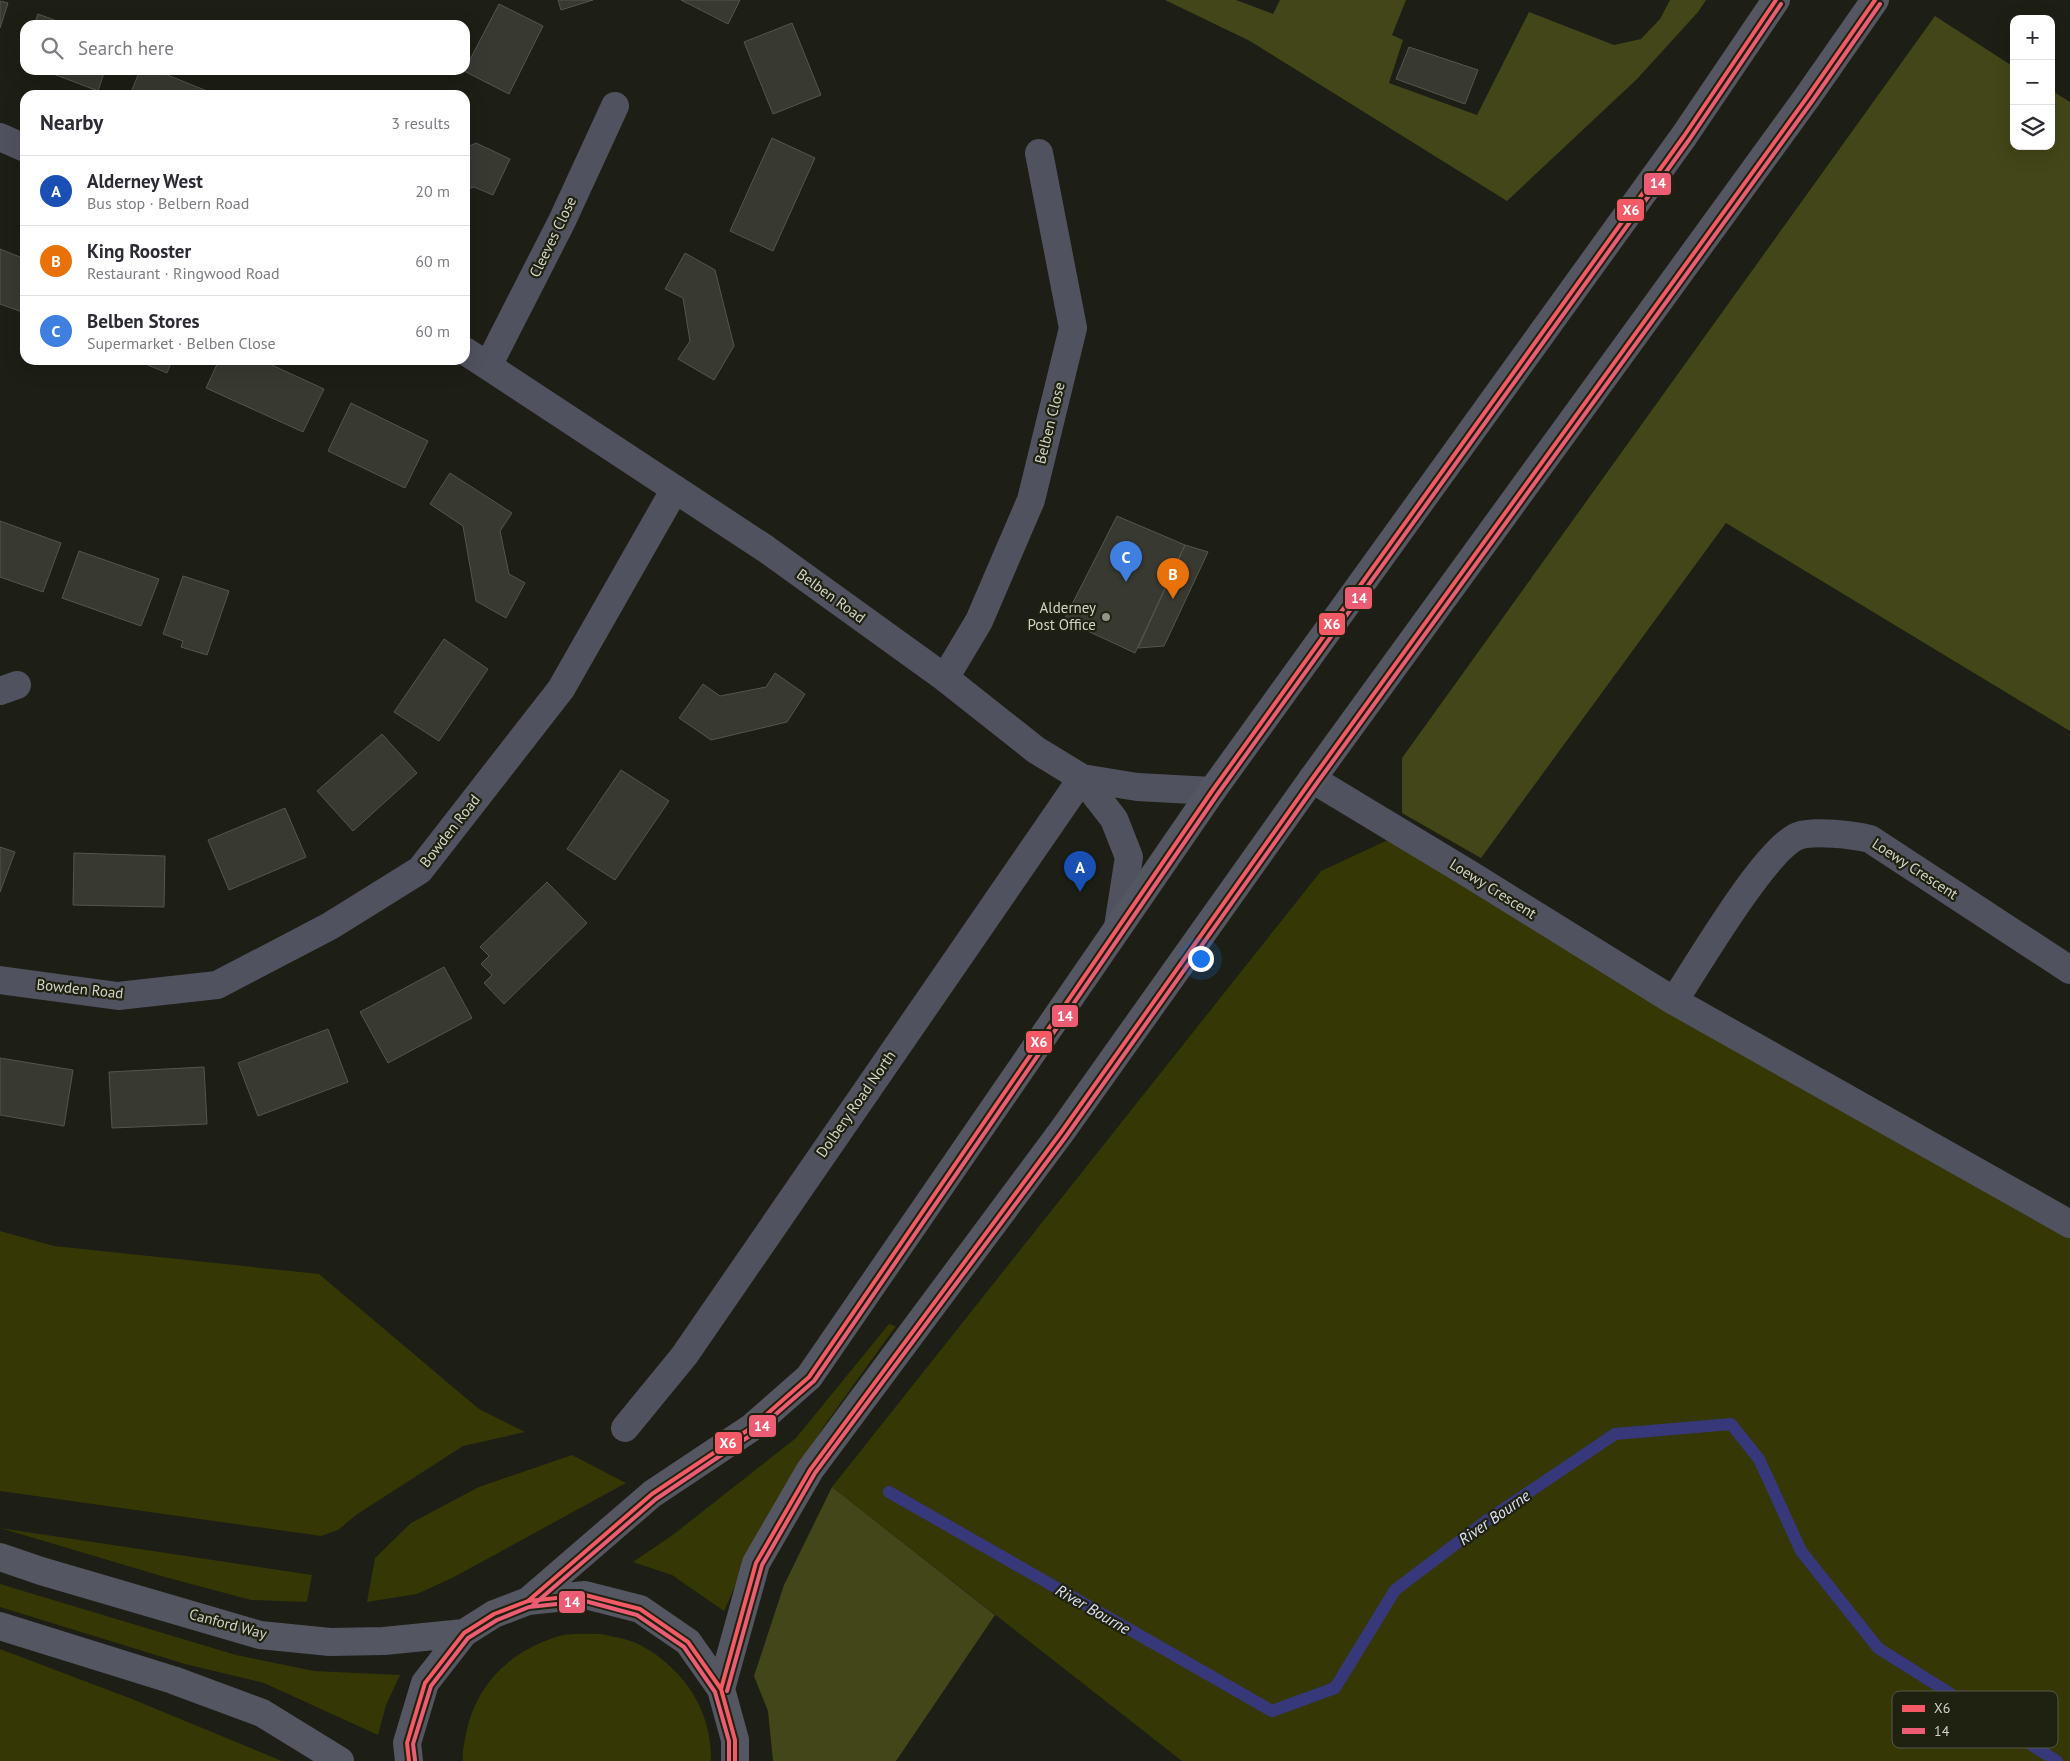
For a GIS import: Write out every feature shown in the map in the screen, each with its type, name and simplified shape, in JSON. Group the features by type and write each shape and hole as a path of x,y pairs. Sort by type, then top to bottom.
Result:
{"highway":[{"path":"528,1600 652,1494 751,1428 808,1377 1212,792 1684,136 1776,0"},
{"path":"721,1689 756,1562 810,1470 1062,1131 1312,779 1808,96 1875,0"},
{"name":"Canford Way","path":"0,1557 41,1571 260,1635 330,1642 384,1641 464,1634"},
{"path":"409,1761 407,1743 425,1683 464,1634 494,1614 528,1600 585,1595 640,1609 688,1642 721,1689 736,1740 735,1761"},
{"path":"0,1626 173,1680 262,1713 340,1761"}],"street":[{"name":"Cleeves Close","path":"488,366 562,221 616,106"},
{"path":"0,136 20,146"},
{"name":"Belben Close","path":"945,678 979,621 1032,500 1073,328 1038,152"},
{"name":"Belben Road","path":"470,354 766,549 945,678 1036,750 1082,778 1137,787 1212,792"},
{"name":"Bowden Road","path":"0,980 118,996 216,984 330,926 420,870 561,689 675,489"},
{"path":"1082,778 1114,819 1130,857 1118,927"},
{"name":"Dolbery Road North","path":"625,1428 684,1356 1082,778"},
{"name":"Loewy Crescent","path":"1312,779 1674,1001 2070,1224"},
{"name":"Loewy Crescent","path":"1674,1001 1750,885 1775,854 1798,836 1853,835 1870,839 2070,970"}],"shaded area":[{"path":"1401,834 2070,1225 2070,1761 1182,1761 832,1487 1321,871"},
{"path":"0,1231 54,1246 319,1274 479,1409 525,1432 463,1446 356,1515 338,1530 321,1536 0,1491"},
{"path":"889,1324 896,1326 824,1426 759,1532 724,1611 672,1575 633,1562 674,1534 796,1438"},
{"path":"572,1455 626,1483 454,1577 417,1594 367,1602 375,1558 411,1523 479,1487"},
{"path":"0,1528 312,1575 307,1602 251,1600 165,1577"},
{"path":"0,1584 236,1655 314,1671 400,1675 386,1705 378,1735 264,1683 185,1664 0,1607"},
{"path":"601,1634 627,1640 642,1646 671,1667 683,1680 701,1709 707,1725 711,1761 463,1761 466,1734 478,1700 487,1685 511,1660 541,1642 559,1636"},
{"path":"0,1649 132,1699 282,1761 0,1761"}],"green space":[{"path":"1165,0 1236,0 1273,14 1280,0 1406,0 1392,35 1403,40 1389,83 1477,115 1529,12 1614,45 1641,39 1660,19 1670,0 1706,0 1698,12 1637,79 1507,201 1250,41"},
{"path":"1935,16 2010,64 2010,150 2055,150 2055,93 2070,102 2070,731 1726,523 1481,858 1402,813 1402,758"},
{"path":"832,1487 995,1615 896,1761 773,1761 768,1711 754,1676 784,1585"}],"building":[{"path":"558,0 593,0 561,10"},
{"path":"681,0 740,0 728,24"},
{"path":"0,1 8,3 0,28"},
{"path":"499,4 543,26 509,94 470,74 470,60"},
{"path":"38,14 54,20 36,20"},
{"path":"792,23 821,95 773,114 744,42"},
{"path":"1409,47 1478,70 1465,104 1396,79"},
{"path":"56,75 103,75 98,90"},
{"path":"138,75 167,75 205,90 132,90"},
{"path":"772,138 815,158 773,251 730,231"},
{"path":"476,143 510,159 493,195 474,187 470,188 470,146"},
{"path":"0,249 20,257 20,311 0,304"},
{"path":"685,253 715,270 734,346 714,380 678,359 690,341 683,298 665,289"},
{"path":"148,365 170,365 167,373"},
{"path":"217,365 272,365 324,389 303,432 206,388"},
{"path":"351,403 428,441 405,488 328,451"},
{"path":"450,473 512,513 500,531 509,574 525,583 506,618 476,601 463,526 430,504"},
{"path":"1117,516 1185,545 1135,653 1064,620"},
{"path":"0,521 61,543 43,592 0,577"},
{"path":"1185,545 1208,552 1164,646 1138,648"},
{"path":"79,551 159,579 141,626 62,598"},
{"path":"183,576 229,591 207,655 181,647 183,641 163,634"},
{"path":"444,639 488,669 439,741 394,712"},
{"path":"775,673 805,694 787,722 711,740 679,718 703,684 720,696 766,687"},
{"path":"382,734 417,773 353,831 317,791"},
{"path":"621,770 669,801 615,880 567,849"},
{"path":"285,808 306,857 229,890 208,840"},
{"path":"0,847 15,852 0,892"},
{"path":"74,853 165,856 164,907 73,905"},
{"path":"547,882 587,923 504,1004 484,983 492,975 481,964 489,956 480,947"},
{"path":"444,967 472,1018 388,1063 360,1012"},
{"path":"328,1029 348,1082 258,1116 238,1063"},
{"path":"0,1058 73,1070 64,1126 0,1115"},
{"path":"204,1067 207,1124 112,1128 109,1072"}],"waterway":[{"name":"River Bourne","path":"889,1492 1272,1711 1335,1688 1395,1590 1486,1521 1615,1434 1731,1424 1759,1459 1801,1551 1878,1648 1946,1691"},
{"name":"River Bourne","path":"2036,1748 2057,1761"}],"transit line":[{"name":"X6","path":"528,1601 652,1494 751,1428 809,1377 1212,791 1684,136 1776,0"},
{"name":"X6","path":"721,1689 756,1563 810,1470 1062,1131 1312,779 1808,96 1875,0"},
{"name":"14","path":"532,1606 656,1499 754,1433 814,1381 1217,795 1689,140 1781,4"},
{"name":"14","path":"727,1691 762,1565 815,1473 1067,1135 1317,783 1813,100 1880,4"},
{"name":"X6","path":"409,1761 407,1743 425,1683 464,1633 494,1614 528,1601 585,1595 640,1609 688,1642 721,1689 735,1740 735,1761"},
{"name":"14","path":"415,1760 413,1744 431,1686 468,1638 497,1620 529,1607 585,1601 637,1615 684,1647 715,1692 729,1741 729,1761"}],"place":[{"name":"Belben Stores","path":"1126,582"},
{"name":"King Rooster","path":"1173,599"},
{"name":"Alderney Post Office","path":"1106,617"},
{"name":"Alderney West","path":"1080,892"}]}
